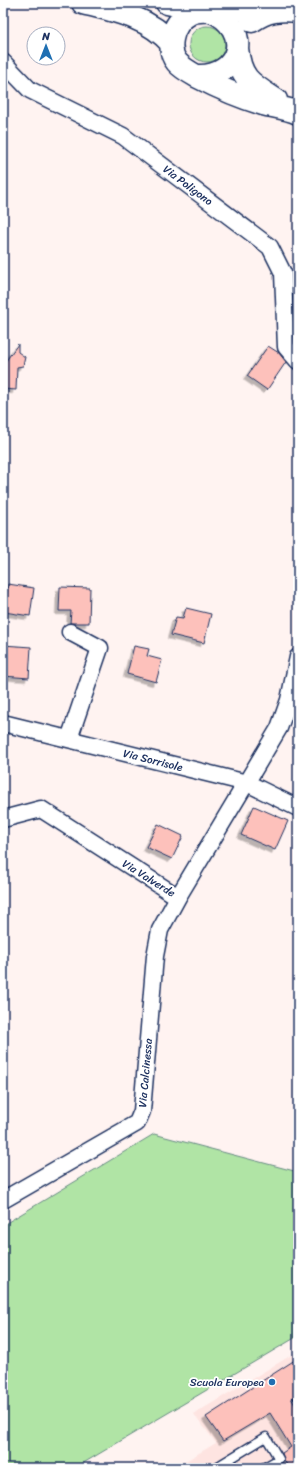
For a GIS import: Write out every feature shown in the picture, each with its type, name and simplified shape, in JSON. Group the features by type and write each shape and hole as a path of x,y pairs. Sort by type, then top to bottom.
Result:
{"main road":[{"path":"83,3 131,17 148,24 171,43"},
{"path":"167,3 221,15 229,22 235,31 240,67 244,75 261,91 293,111"},
{"path":"266,3 248,9 192,13 177,25 172,33 172,54 178,64 186,72 215,86 239,96 293,111"},
{"path":"197,76 218,74 228,67 234,58 237,45 251,22 260,15 272,10 298,10"}],"street":[{"name":"Via Poligono","path":"3,62 30,90 123,136 270,247 283,273 286,347 298,361"},
{"path":"68,739 100,648 70,632"},
{"path":"247,783 279,728 289,700 298,657"},
{"name":"Via Sorrisole","path":"3,723 247,783 298,808"},
{"name":"Via Valverde","path":"3,819 41,809 178,897 247,783"},
{"name":"Via Calcinessa","path":"3,1200 137,1123 143,1104 155,956 160,930 178,897"}],"lane":[{"path":"215,1468 266,1437 279,1459 263,1468"}],"path":[{"path":"293,1397 298,1404"}],"shaded area":[{"name":"Scuola Europea","path":"298,1351 298,1468 174,1468 216,1443 194,1414"}],"green space":[{"path":"211,26 220,31 224,37 224,51 220,57 211,62 203,62 194,57 190,51 189,40 194,31 200,27"},
{"path":"154,1134 298,1172 298,1336 75,1468 3,1468 3,1225"}],"building":[{"path":"18,344 18,352 25,357 23,366 17,367 16,390 3,389 3,365"},
{"path":"268,346 279,353 286,362 267,390 247,376"},
{"path":"8,584 34,588 30,616 4,612"},
{"path":"60,587 90,588 89,623 70,623 71,611 59,611"},
{"path":"186,608 211,614 204,643 171,635 176,617 183,618"},
{"path":"3,645 31,647 29,678 3,676"},
{"path":"134,646 149,649 147,656 162,660 156,682 127,674"},
{"path":"254,806 288,821 275,850 241,835"},
{"path":"158,824 183,836 172,859 146,847"},
{"path":"298,1358 298,1394 291,1398 298,1410 298,1468 289,1468 284,1460 282,1453 291,1447 270,1413 223,1441 206,1417"}],"place":[{"name":"Scuola Europea","path":"272,1382"}]}
